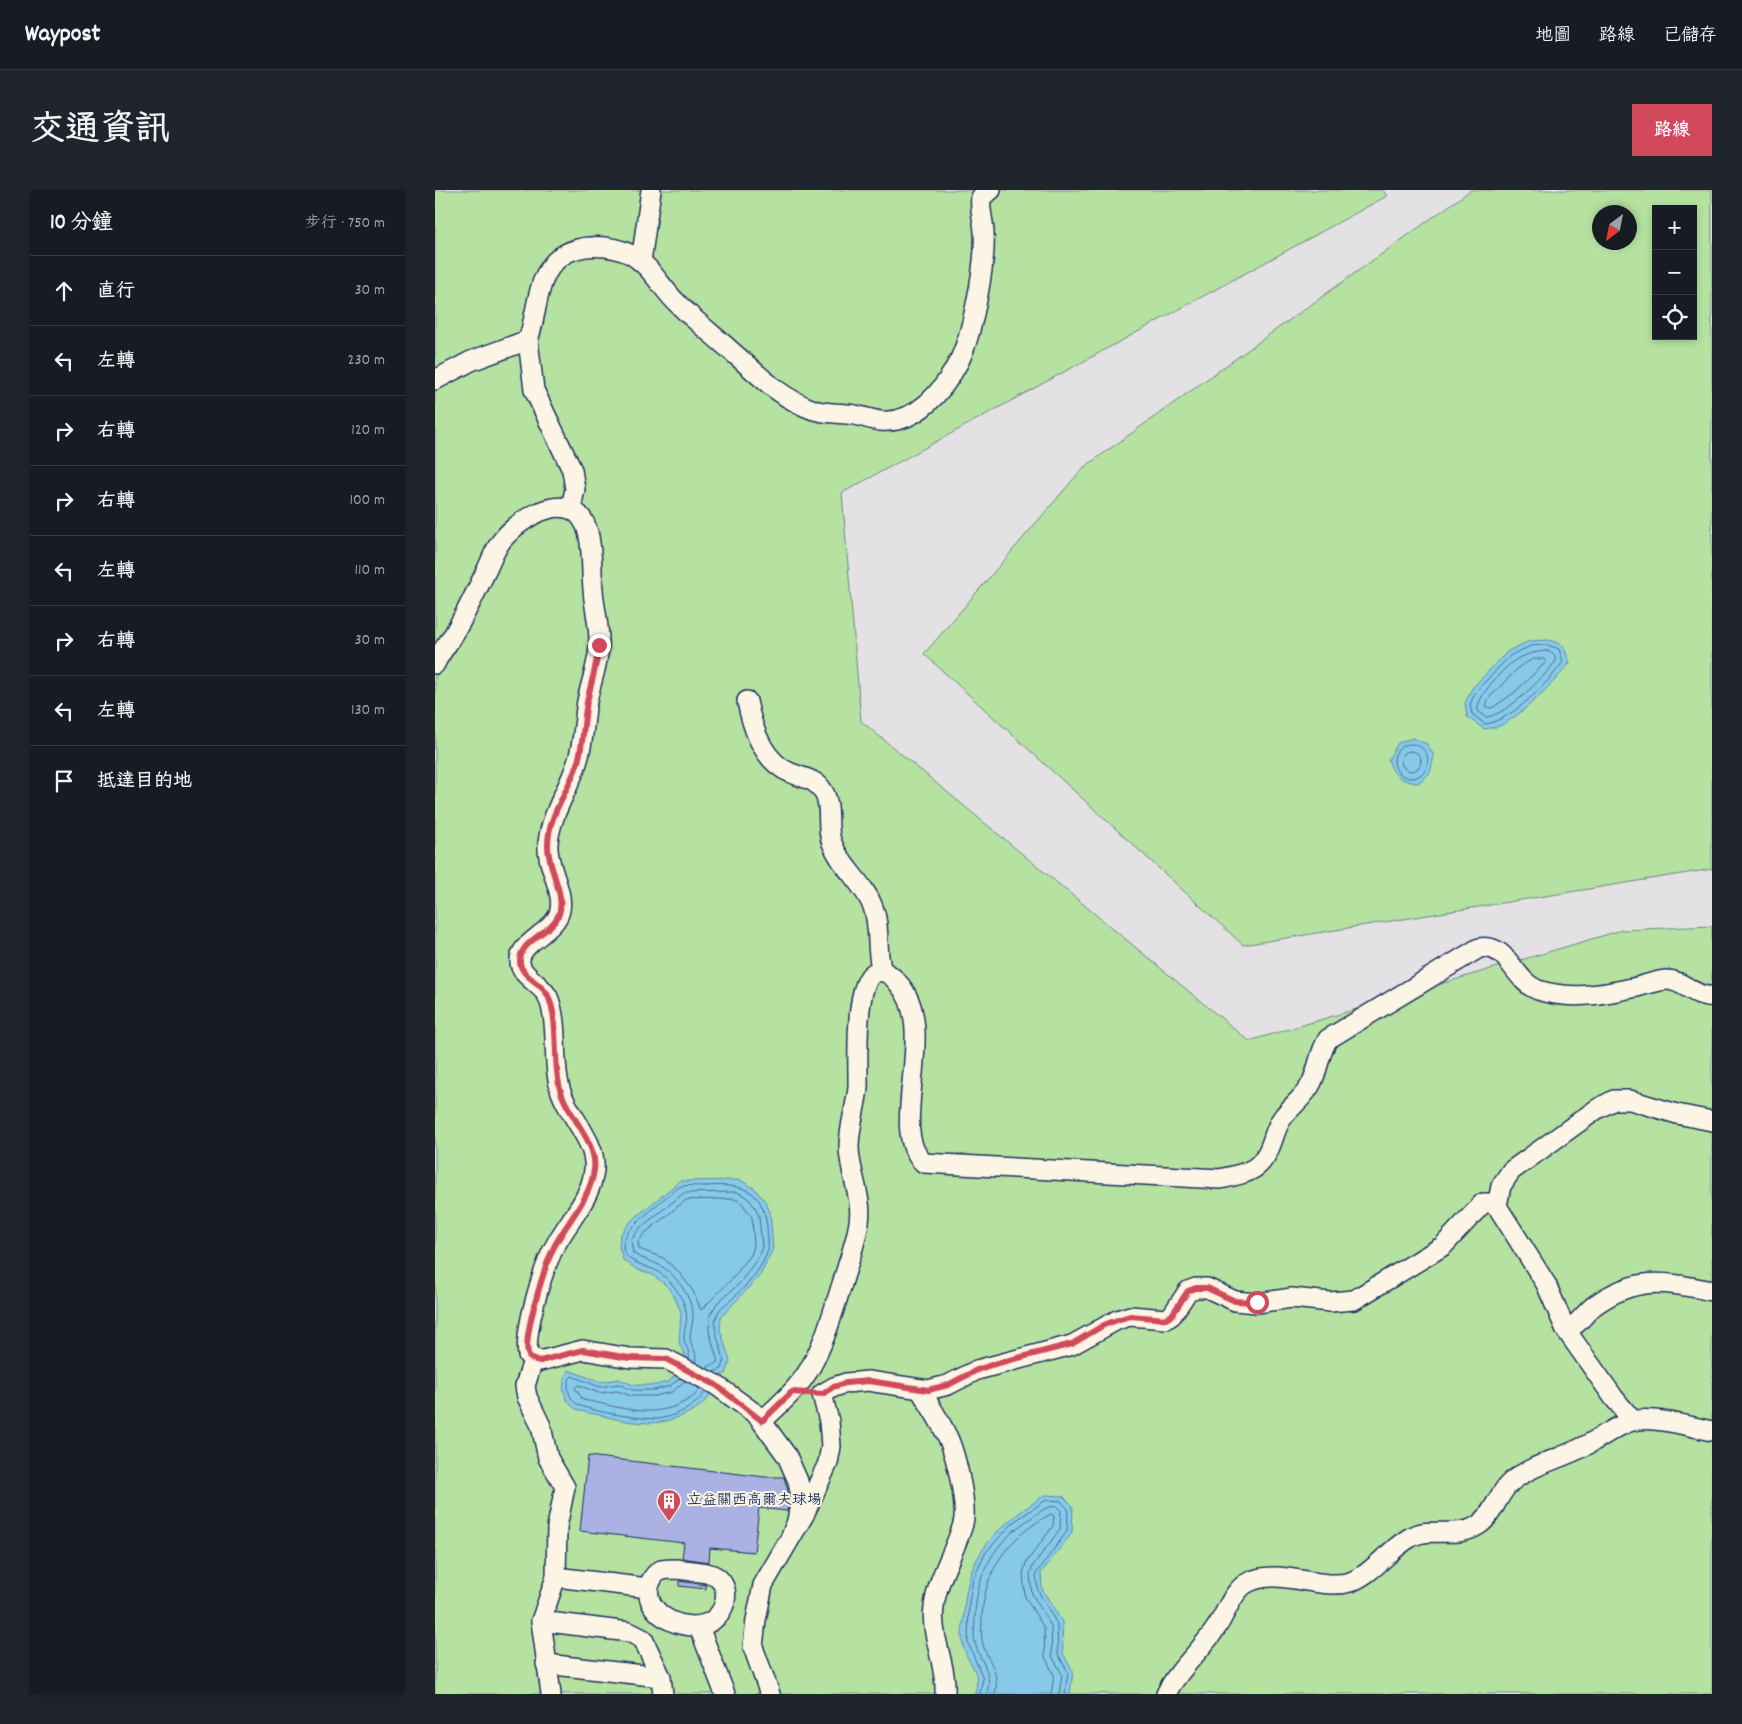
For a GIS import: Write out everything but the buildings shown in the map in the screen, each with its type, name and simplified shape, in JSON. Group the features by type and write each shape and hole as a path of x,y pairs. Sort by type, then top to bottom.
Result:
{"lane":[{"path":"641,262 651,190"},
{"path":"571,508 575,489 572,470 534,390 528,340 534,324 542,282 558,258 575,248 600,247 629,254 641,262 678,304 761,379 794,402 816,410 882,421 902,419 921,409 941,389 959,362 977,299 983,258 984,233 979,208 981,197 991,190"},
{"path":"435,380 471,361 528,340"},
{"path":"435,664 458,628 494,552 502,540 527,518 561,506 571,508 587,528 591,545 593,590 599,645 596,670 587,703 577,765 551,822 548,845 550,869 559,895 559,912 547,930 526,947 519,963 523,970 547,994 552,1011 558,1080 562,1095 589,1144 594,1169 589,1192 555,1245 546,1265 531,1323 527,1348 528,1356 533,1360 551,1359 583,1350 629,1358 666,1359 676,1362 716,1385 762,1421 787,1456 798,1481 801,1498 797,1521 792,1534"},
{"path":"747,701 751,722 767,753 778,765 790,773 813,781 822,789 826,796 831,843 865,891 874,908 879,961 882,971"},
{"path":"762,1421 792,1392 810,1369 825,1336 854,1244 860,1208 849,1146 858,1088 859,1013 867,980 875,972 882,971 891,976 903,989 912,1005 916,1028 911,1133 919,1158 931,1164 1200,1178 1220,1178 1245,1173 1258,1167 1267,1158 1277,1125 1307,1091 1313,1081 1318,1058 1328,1039 1479,948 1496,949 1526,983 1536,989 1555,994 1573,996 1603,994 1667,980 1683,985 1695,994 1712,996"},
{"path":"1497,1206 1501,1186 1511,1170 1581,1120 1614,1100 1648,1103 1677,1114 1712,1121"},
{"path":"792,1392 823,1394 833,1387 846,1383 869,1381 928,1390 948,1385 977,1370 1072,1344 1104,1325 1124,1318 1145,1316 1166,1319 1172,1315 1188,1291 1196,1288 1207,1288 1235,1301 1257,1302 1292,1298 1330,1302 1354,1300 1443,1246 1483,1203 1490,1203 1497,1206 1545,1284 1566,1330 1613,1398 1633,1422"},
{"path":"1566,1330 1610,1294 1635,1285 1671,1283 1712,1292"},
{"path":"533,1360 526,1381 527,1397 541,1426 549,1458 565,1487 557,1527 556,1577 541,1620 551,1694"},
{"path":"920,1389 946,1433 960,1480 963,1501 964,1522 939,1586 934,1608 935,1627 946,1680 945,1694"},
{"path":"770,1694 753,1647 756,1620 763,1585 804,1515 828,1462 831,1446 829,1421 823,1394"},
{"path":"1166,1694 1183,1668 1216,1629 1240,1589 1248,1582 1279,1578 1339,1584 1352,1581 1413,1536 1463,1532 1478,1526 1487,1516 1506,1486 1517,1477 1633,1422 1657,1421 1712,1431"},
{"path":"677,1569 714,1576 723,1586 726,1603 716,1619 699,1627 680,1625 661,1615 650,1603 648,1588 653,1577 659,1571 677,1569"},
{"path":"556,1577 648,1588"},
{"path":"541,1620 629,1632 643,1639 662,1686"},
{"path":"699,1627 725,1694"},
{"path":"546,1664 662,1686"}],"green space":[{"name":"立益關西高爾夫球場","path":"435,190 1383,190 1387,196 842,493 861,721 1249,1041 1622,930 1712,926 1712,1694 435,1694"},
{"path":"1471,190 1712,190 1712,869 1243,945 924,654 1083,468"}],"water":[{"path":"1549,640 1563,645 1570,663 1537,698 1517,715 1496,727 1484,729 1467,717 1465,703 1472,688 1508,651 1529,641"},
{"path":"1412,738 1427,744 1434,756 1430,773 1418,783 1407,781 1395,774 1388,760 1398,743"},
{"path":"740,1180 754,1188 765,1201 770,1212 773,1249 761,1274 721,1317 720,1329 730,1361 726,1374 713,1377 709,1396 702,1405 670,1420 649,1423 627,1421 574,1408 565,1397 563,1388 568,1370 601,1382 619,1379 633,1385 655,1385 668,1382 676,1375 685,1355 679,1343 681,1312 676,1300 667,1286 653,1275 638,1270 623,1260 619,1247 620,1235 632,1220 680,1181"},
{"path":"1045,1495 1063,1496 1073,1506 1072,1533 1041,1573 1042,1589 1062,1622 1063,1654 1073,1671 1070,1694 975,1694 977,1678 965,1651 962,1637 970,1576 977,1559 998,1531"}],"place":[{"name":"立益關西高爾夫球場","path":"669,1522"}],"route":[{"path":"599,645 596,670 587,703 577,765 551,822 548,845 550,869 561,906 558,917 547,930 526,947 519,963 523,970 547,994 552,1011 558,1080 562,1095 589,1144 593,1155 594,1169 589,1192 555,1245 546,1265 531,1323 527,1348 528,1356 533,1360 540,1361 568,1352 583,1350 598,1351 629,1358 666,1359 676,1362 716,1385 757,1415 762,1421 792,1392 823,1394 833,1387 846,1383 869,1381 928,1390 948,1385 991,1365 1056,1350 1072,1344 1104,1325 1130,1316 1166,1319 1172,1315 1182,1297 1188,1291 1196,1288 1207,1288 1235,1301 1257,1302"}]}
